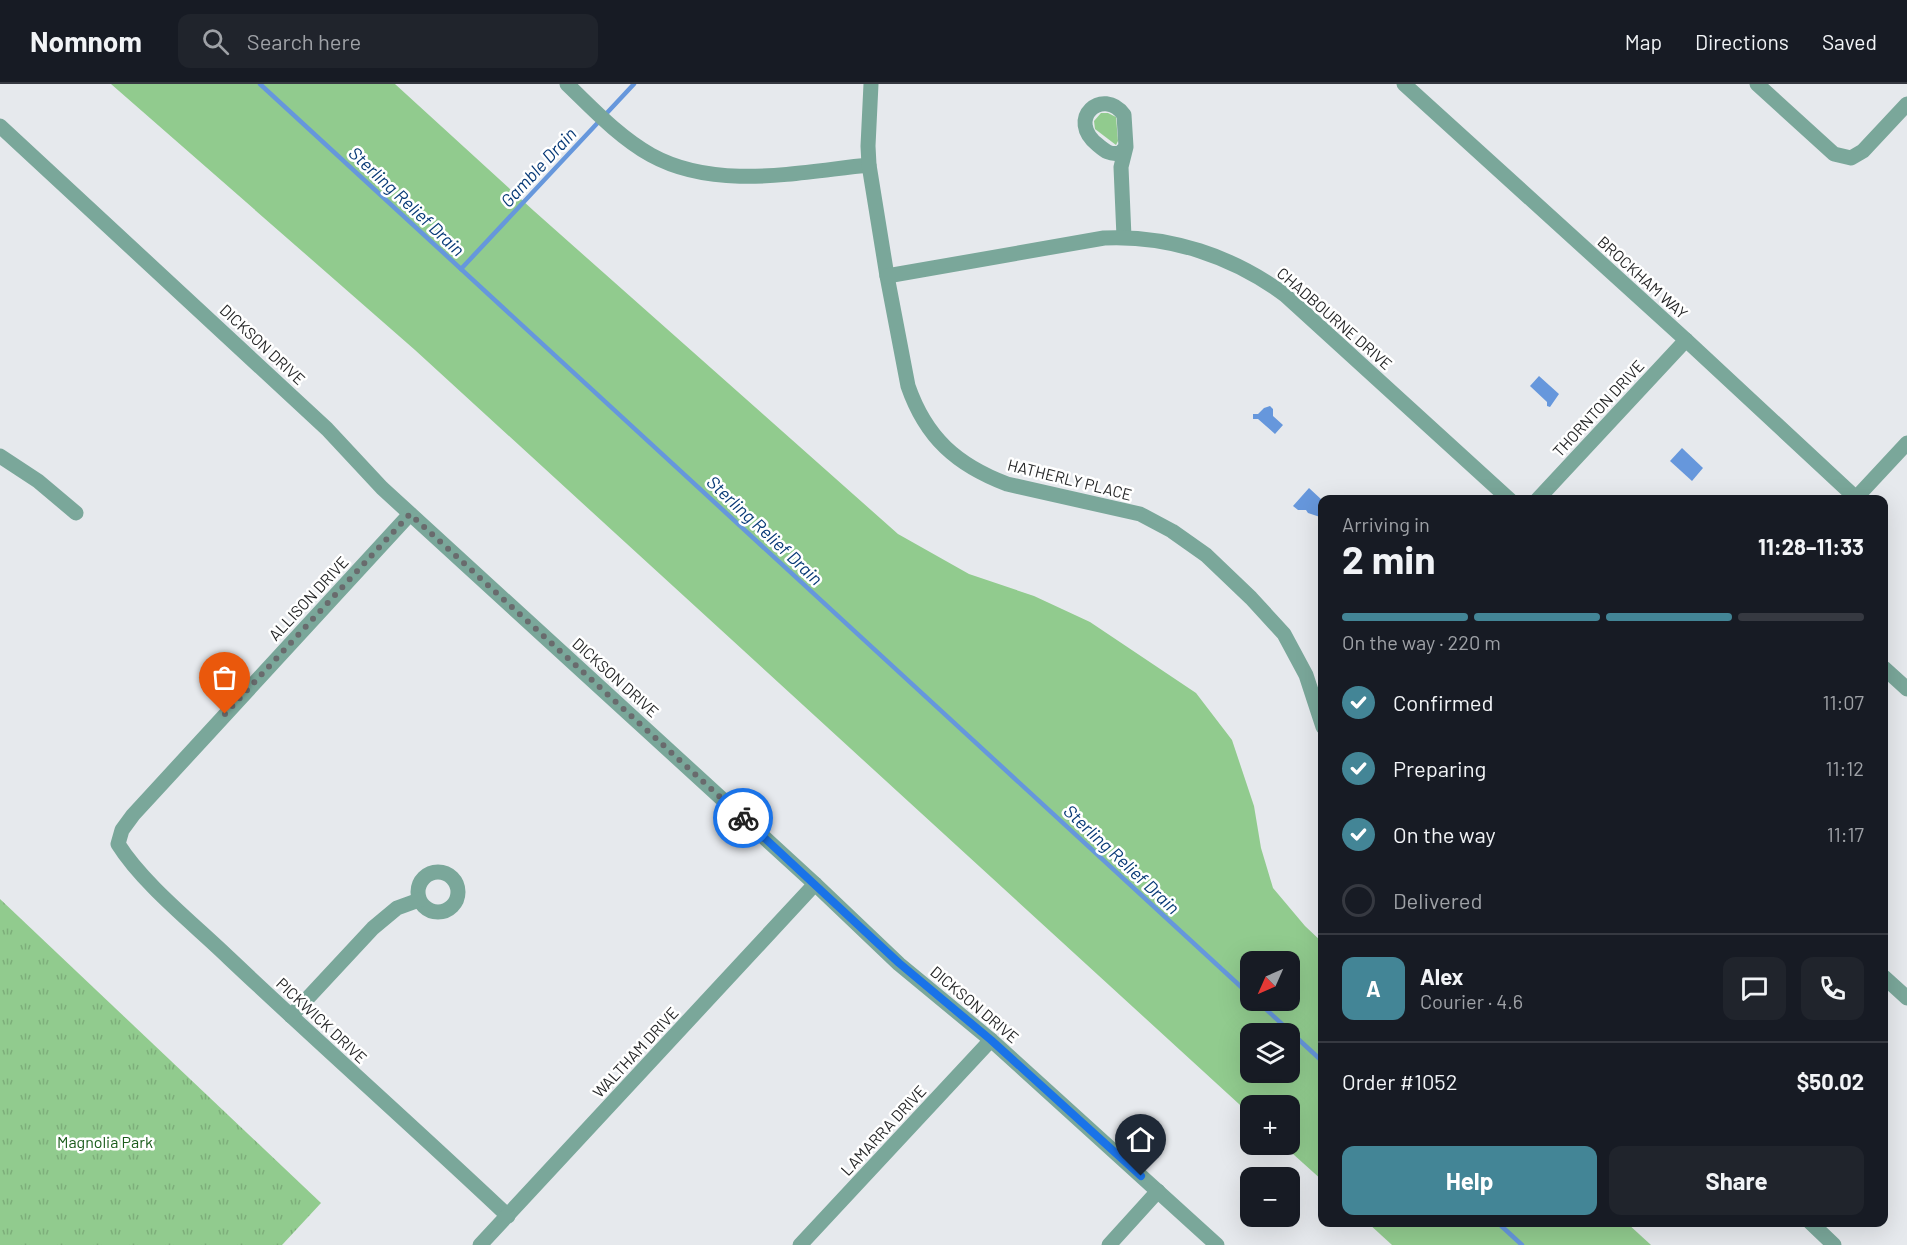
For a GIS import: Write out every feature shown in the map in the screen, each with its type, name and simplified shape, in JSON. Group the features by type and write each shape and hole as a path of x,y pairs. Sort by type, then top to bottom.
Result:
{"street":[{"path":"567,84 633,143 667,163 691,171 726,175 773,175 869,165"},
{"name":"HATHERLY PLACE","path":"871,84 869,165 908,386 921,416 940,442 970,468 989,477 1008,484 1140,514 1173,531 1206,555 1270,617 1298,656 1318,691"},
{"name":"BROCKHAM WAY","path":"1404,84 1686,340 1851,495"},
{"path":"1757,84 1834,154 1851,158 1863,151 1907,104"},
{"path":"1121,167 1089,137 1084,125 1084,118 1089,111 1101,104 1114,105 1124,115 1126,147 1121,167 1124,237"},
{"name":"DICKSON DRIVE","path":"0,126 327,429 382,488 410,514 899,963 991,1040 1217,1245"},
{"path":"1106,152 1116,154 1126,147"},
{"name":"CHADBOURNE DRIVE","path":"887,276 1070,243 1124,237 1184,246 1260,276 1307,314 1505,495"},
{"name":"THORNTON DRIVE","path":"1542,495 1686,340"},
{"path":"1859,495 1907,443"},
{"path":"0,456 38,481 76,513"},
{"name":"ALLISON DRIVE","path":"118,844 122,830 133,815 410,514"},
{"path":"1888,672 1907,689"},
{"name":"PICKWICK DRIVE","path":"118,844 128,860 157,889 508,1216"},
{"name":"WALTHAM DRIVE","path":"480,1245 815,884"},
{"path":"291,1016 373,928 398,908 419,900"},
{"path":"1888,981 1907,998"},
{"name":"LAMARRA DRIVE","path":"801,1245 991,1040"},
{"path":"1109,1245 1158,1191"},
{"path":"1815,1227 1834,1245"}],"green space":[{"name":"Sterling Relief Drain","path":"111,84 395,84 534,211 898,534 969,574 1034,596 1090,622 1196,693 1232,740 1254,806 1261,848 1273,888 1318,938 1318,1176 1294,1155 1300,1155 1300,1095 1240,1095 1240,1105 415,350"},
{"path":"1101,113 1108,113 1116,117 1118,141 1116,145 1095,129 1094,121"},
{"name":"Magnolia Park","path":"0,899 321,1203 282,1245 0,1245"},
{"path":"1372,1227 1631,1227 1651,1245 1392,1245"}],"water":[{"path":"1539,376 1559,394 1550,407 1530,386"},
{"path":"1270,406 1273,409 1273,416 1283,425 1275,434 1258,419 1253,419 1253,414 1258,414"},
{"path":"1682,448 1703,468 1692,481 1670,461"},
{"path":"1309,488 1318,496 1318,516 1306,510 1298,510 1293,506"}],"waterway":[{"name":"Sterling Relief Drain","path":"260,84 1240,986"},
{"name":"Gamble Drain","path":"461,269 634,84"},
{"name":"Sterling Relief Drain","path":"1268,1011 1318,1057"},
{"name":"Sterling Relief Drain","path":"1502,1227 1522,1245"}],"way so far":[{"path":"225,714 410,514 743,818"}],"route":[{"path":"743,818 899,963 991,1040 1141,1176"}]}
